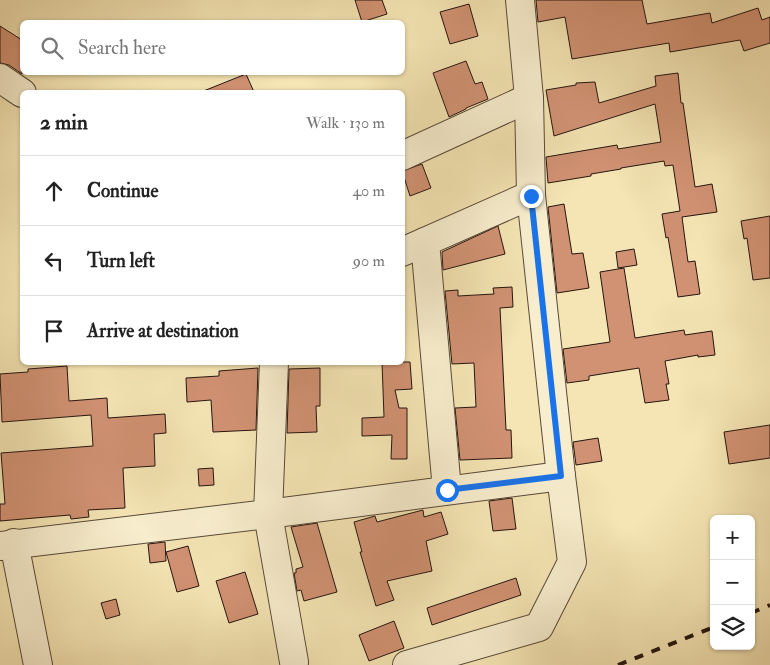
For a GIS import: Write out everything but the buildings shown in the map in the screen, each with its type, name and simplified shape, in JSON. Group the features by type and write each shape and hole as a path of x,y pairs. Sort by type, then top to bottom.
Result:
{"street":[{"path":"407,665 539,627 572,562 531,196 529,98 520,0"},
{"path":"0,78 20,93"},
{"path":"405,155 529,98"},
{"path":"447,490 414,247 531,196"},
{"path":"274,365 268,514 296,664"},
{"path":"38,665 7,544 268,514 561,476"}],"railway":[{"path":"755,611 770,605"},
{"path":"618,665 710,629"}],"route":[{"path":"447,490 561,476 531,196"}]}
